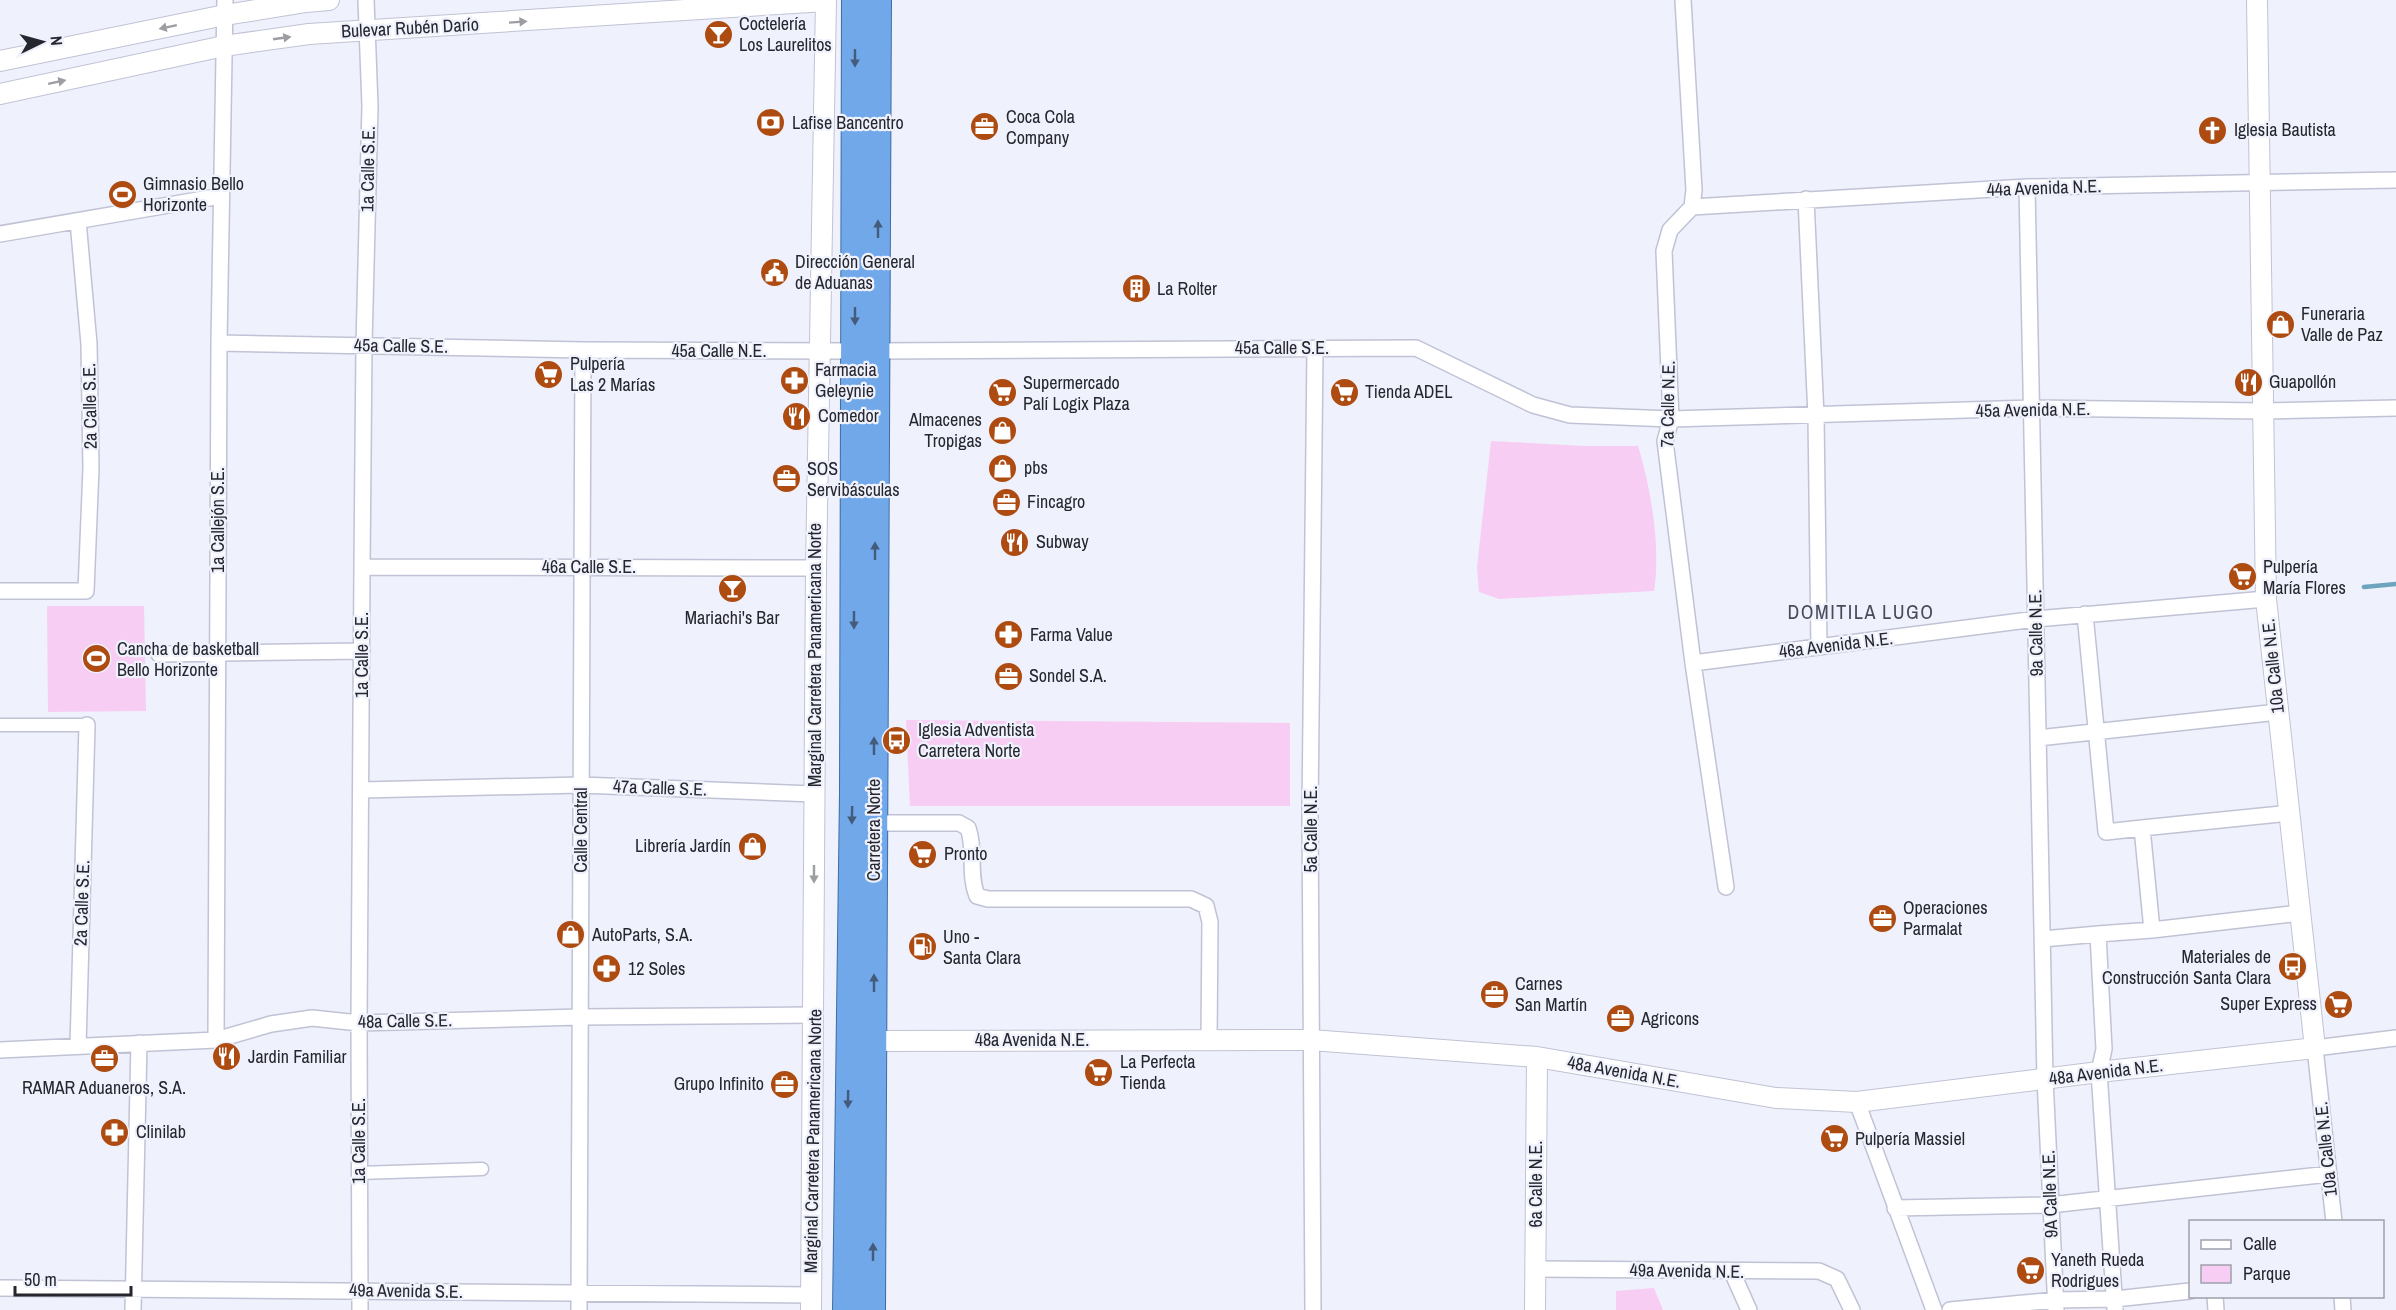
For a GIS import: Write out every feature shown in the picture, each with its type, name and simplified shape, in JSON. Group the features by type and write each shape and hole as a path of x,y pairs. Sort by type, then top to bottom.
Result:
{"highway":[{"path":"855,0 867,351"},
{"path":"867,351 879,7"},
{"name":"Carretera Norte","path":"867,351 874,823 872,1310"},
{"name":"Carretera Norte","path":"846,1310 853,781 867,351"},
{"path":"839,1310 846,1283"}],"street":[{"name":"Bulevar Rubén Darío","path":"0,61 225,7 329,0"},
{"name":"1a Calle S.E.","path":"360,1310 362,567 364,345 370,106 366,0"},
{"name":"Bulevar Rubén Darío","path":"0,94 224,46 309,34 368,32 826,0"},
{"name":"Marginal Carretera Panamericana Norte","path":"811,1302 816,568 826,0"},
{"path":"1683,0 1694,190 1692,207"},
{"name":"10a Calle N.E.","path":"2257,0 2266,599 2334,1220"},
{"name":"1a Callejón S.E.","path":"216,1040 219,343 225,7"},
{"name":"44a Avenida N.E.","path":"1692,207 2027,187 2396,180"},
{"name":"9a Calle N.E.","path":"2027,187 2045,1079"},
{"path":"0,234 221,196"},
{"path":"1806,199 1816,416 1819,647"},
{"name":"7a Calle N.E.","path":"1692,207 1670,230 1664,251 1671,419 1665,441 1693,663 1726,887"},
{"name":"2a Calle S.E.","path":"0,591 86,591 91,434 89,344 78,221"},
{"name":"45a Calle S.E.","path":"219,343 583,350"},
{"name":"5a Calle N.E.","path":"1313,1310 1311,1040 1314,348"},
{"name":"45a Calle S.E.","path":"819,352 1416,348 1533,405 1561,413 1671,419"},
{"name":"45a Calle N.E.","path":"583,350 819,352"},
{"name":"Calle Central","path":"579,1310 583,350"},
{"name":"45a Avenida N.E.","path":"1671,419 2032,408 2263,411 2396,408"},
{"name":"46a Calle S.E.","path":"362,567 816,568"},
{"name":"46a Avenida N.E.","path":"1693,663 2036,619 2266,599"},
{"path":"2085,615 2106,832 2289,813"},
{"path":"159,654 362,651"},
{"path":"2038,738 2278,712"},
{"path":"0,725 87,725"},
{"name":"2a Calle S.E.","path":"78,1046 87,725"},
{"name":"47a Calle S.E.","path":"362,790 581,785 814,795"},
{"path":"874,823 959,823 968,828 971,837 973,886 977,896 988,899 1191,899 1206,906 1210,922 1209,1040"},
{"path":"2142,828 2152,930"},
{"path":"2043,939 2300,914"},
{"path":"2098,934 2104,1049 2099,1072 2115,1304"},
{"name":"48a Calle S.E.","path":"0,1050 216,1040 271,1023 312,1018 359,1023 580,1017 814,1015"},
{"name":"48a Avenida N.E.","path":"848,1041 1311,1040 1537,1057 1776,1098 1857,1102 2396,1038"},
{"path":"133,1310 139,1043"},
{"name":"6a Calle N.E.","path":"1535,1310 1537,1057"},
{"name":"9A Calle N.E.","path":"2045,1079 2055,1305"},
{"path":"1857,1102 1934,1310"},
{"path":"359,1173 482,1169"},
{"path":"1895,1208 2050,1205 2329,1174"},
{"name":"49a Avenida N.E.","path":"1535,1269 1819,1271 1837,1279 1852,1310"},
{"path":"1732,1272 1749,1310"},
{"name":"49a Avenida S.E.","path":"0,1288 360,1290 579,1294 811,1302"},
{"path":"1950,1310 2115,1304 2189,1291"}],"green space":[{"path":"1491,441 1585,446 1638,446 1654,518 1656,574 1654,591 1499,599 1479,592 1477,567"},
{"name":"Cancha de basketball Bello Horizonte","path":"47,606 144,606 146,711 48,712"},
{"path":"906,720 1290,723 1290,806 910,806"},
{"path":"1654,1288 1663,1310 1616,1310 1616,1291"}],"waterway":[{"path":"2364,587 2396,584"}],"place":[{"name":"Coctelería Los Laurelitos","path":"718,34"},
{"name":"Lafise Bancentro","path":"771,123"},
{"name":"Coca Cola Company","path":"985,127"},
{"name":"Iglesia Bautista","path":"2213,130"},
{"name":"Gimnasio Bello Horizonte","path":"122,194"},
{"name":"Dirección General de Aduanas","path":"774,272"},
{"name":"La Rolter","path":"1136,289"},
{"name":"Funeraria Valle de Paz","path":"2280,324"},
{"name":"Pulpería Las 2 Marías","path":"549,374"},
{"name":"Farmacia Geleynie","path":"794,380"},
{"name":"Guapollón","path":"2248,382"},
{"name":"Tienda ADEL","path":"1344,392"},
{"name":"Supermercado Palí Logix Plaza","path":"1002,393"},
{"name":"Comedor","path":"797,416"},
{"name":"Almacenes Tropigas","path":"1003,430"},
{"name":"pbs","path":"1003,468"},
{"name":"SOS Servibásculas","path":"786,479"},
{"name":"Fincagro","path":"1006,502"},
{"name":"Subway","path":"1015,542"},
{"name":"Pulpería María Flores","path":"2242,577"},
{"name":"Mariachi's Bar","path":"732,589"},
{"name":"Farma Value","path":"1009,635"},
{"name":"Cancha de basketball Bello Horizonte","path":"96,659"},
{"name":"Sondel S.A.","path":"1008,676"},
{"name":"Iglesia Adventista Carretera Norte","path":"897,740"},
{"name":"Librería Jardín","path":"752,846"},
{"name":"Pronto","path":"923,854"},
{"name":"Operaciones Parmalat","path":"1882,918"},
{"name":"AutoParts, S.A.","path":"571,935"},
{"name":"Uno - Santa Clara","path":"922,947"},
{"name":"Materiales de Construcción Santa Clara","path":"2292,967"},
{"name":"12 Soles","path":"607,969"},
{"name":"Carnes San Martín","path":"1494,994"},
{"name":"Super Express","path":"2338,1004"},
{"name":"Agricons","path":"1620,1019"},
{"name":"Jardin Familiar","path":"227,1057"},
{"name":"RAMAR Aduaneros, S.A.","path":"104,1059"},
{"name":"La Perfecta Tienda","path":"1099,1072"},
{"name":"Grupo Infinito","path":"785,1084"},
{"name":"Clinilab","path":"115,1132"},
{"name":"Pulpería Massiel","path":"1834,1139"},
{"name":"Yaneth Rueda Rodrigues","path":"2030,1270"}],"district":[{"name":"DOMITILA LUGO","path":"1861,612"}]}
